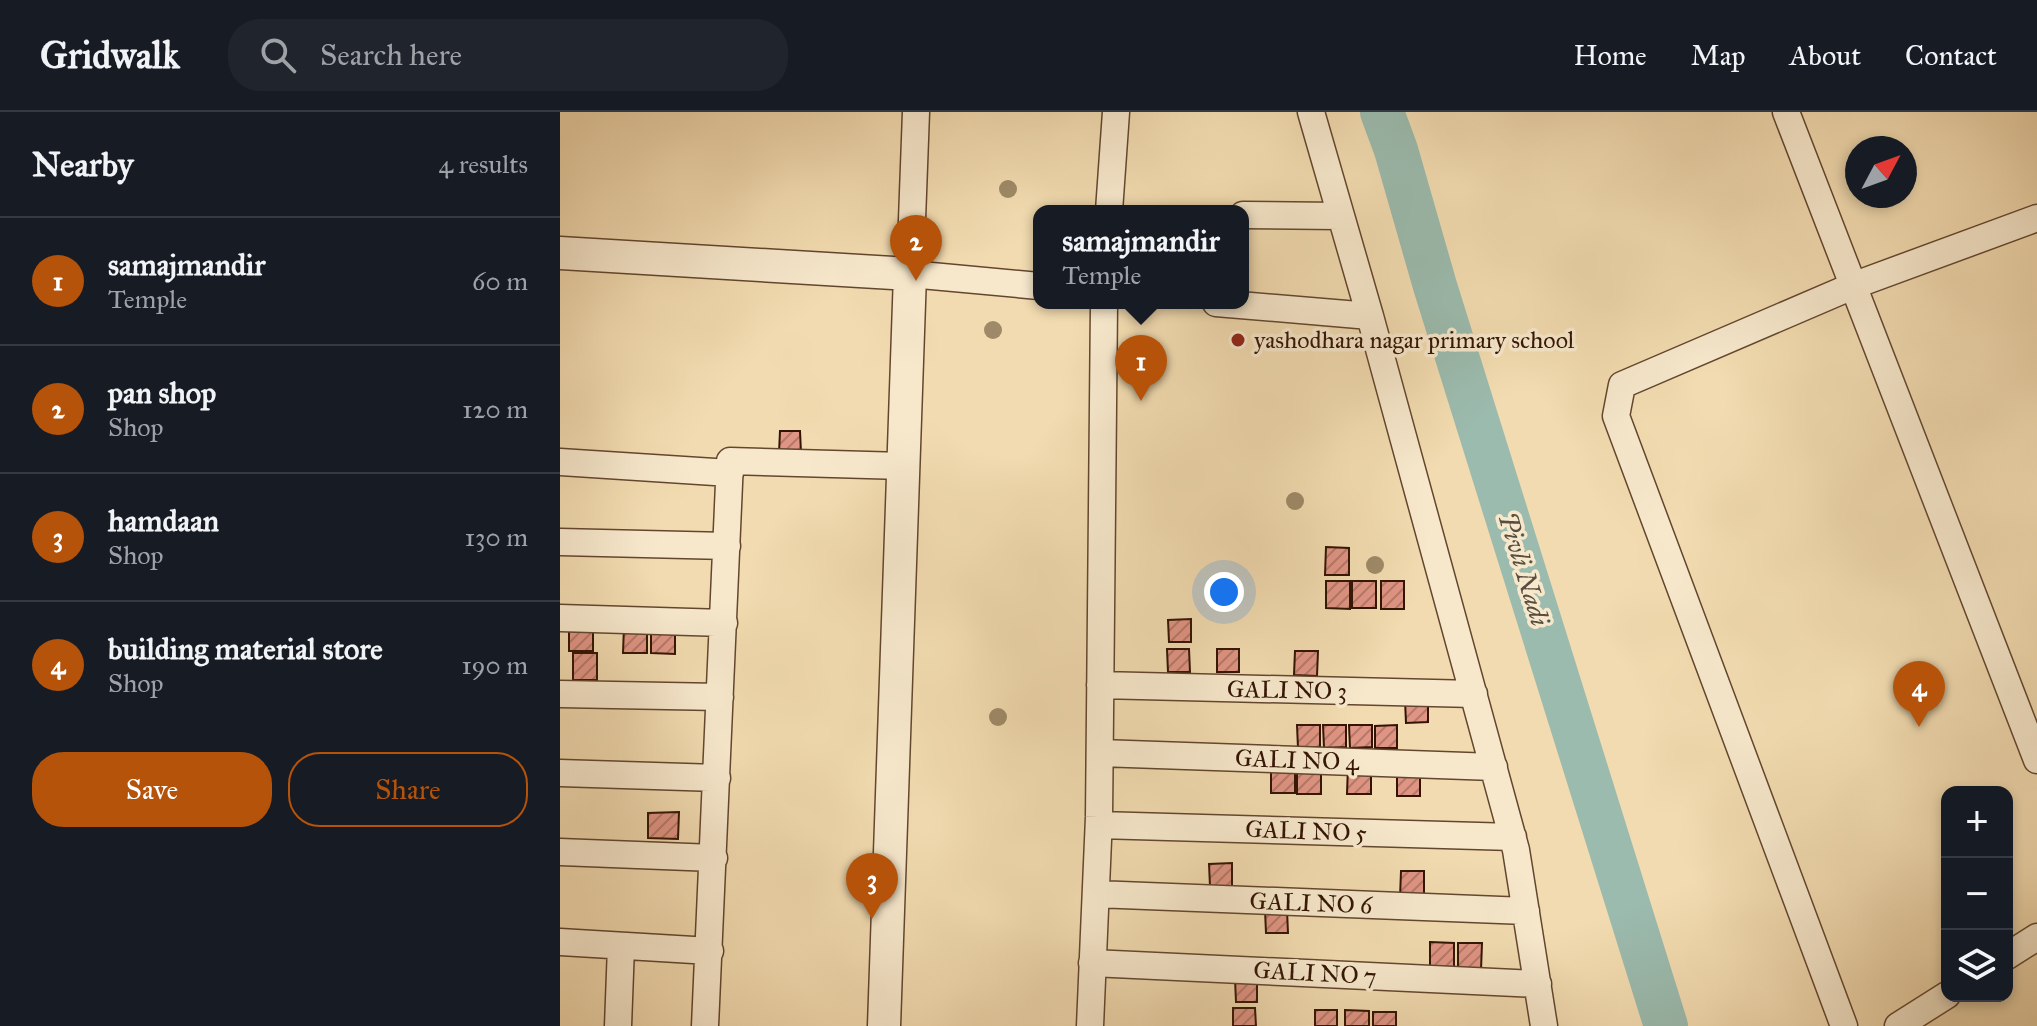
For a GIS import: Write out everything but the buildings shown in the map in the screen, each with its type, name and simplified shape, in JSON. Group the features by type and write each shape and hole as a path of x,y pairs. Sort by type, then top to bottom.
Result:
{"street":[{"path":"884,1026 916,112"},
{"path":"1109,205 1116,112"},
{"path":"1311,112 1513,837 1544,1026"},
{"path":"1786,112 2037,760"},
{"path":"1249,215 1339,216"},
{"path":"1844,1026 1616,416 1622,385 1855,285 2037,218"},
{"path":"560,253 910,274 1033,285"},
{"path":"1249,306 1370,316"},
{"path":"1090,1026 1099,825 1104,309"},
{"path":"705,1026 730,461 903,466"},
{"path":"560,462 730,473"},
{"path":"560,542 727,546"},
{"path":"560,618 724,623"},
{"name":"GALI NO 3","path":"1100,685 1474,694"},
{"path":"560,694 720,697"},
{"name":"GALI NO 4","path":"1100,753 1494,767"},
{"path":"560,773 717,778"},
{"name":"GALI NO 5","path":"1099,825 1513,837"},
{"path":"560,852 714,858"},
{"name":"GALI NO 6","path":"1096,894 1526,911"},
{"path":"2013,952 2037,937"},
{"path":"560,942 710,951"},
{"path":"618,1026 621,946"},
{"name":"GALI NO 7","path":"1092,963 1538,984"},
{"path":"1898,1026 1941,999"}],"waterway":[{"name":"Pivli Nadi","path":"1382,112 1666,1026"}],"place":[{"name":"pan shop","path":"916,281"},
{"name":"yashodhara nagar primary school","path":"1238,340"},
{"name":"samajmandir","path":"1141,401"},
{"name":"building material store","path":"1919,727"},
{"name":"hamdaan","path":"872,919"}]}
